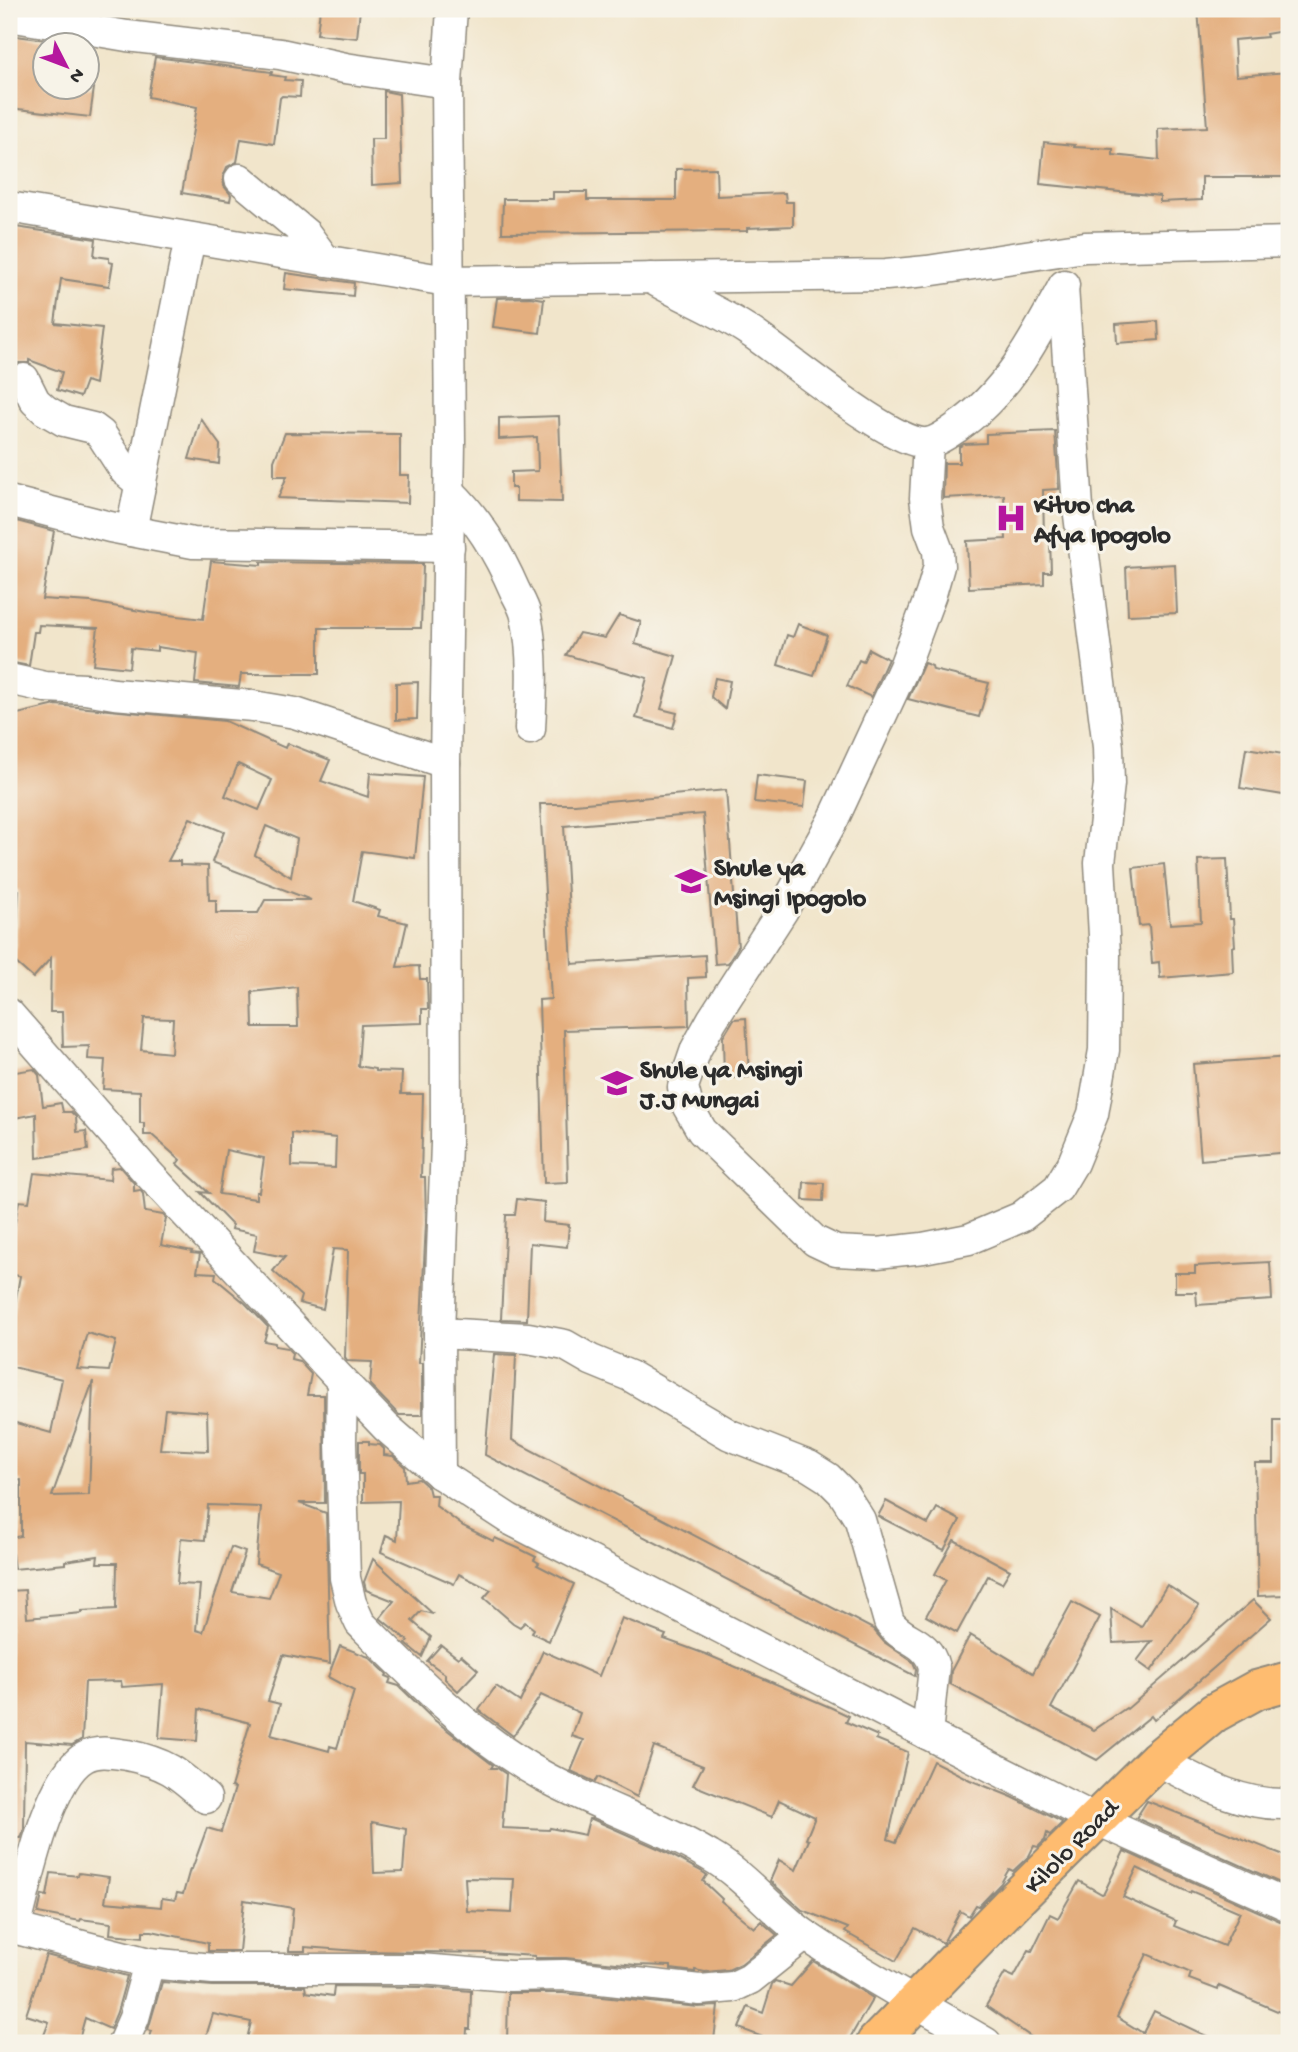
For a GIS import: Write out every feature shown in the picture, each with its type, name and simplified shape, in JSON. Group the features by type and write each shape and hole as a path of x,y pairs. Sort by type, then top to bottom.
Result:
{"main road":[{"name":"Kilolo Road","path":"876,2043 1095,1819 1157,1760 1214,1713 1256,1689 1289,1681"}],"street":[{"path":"440,1474 439,1333 446,1143 445,763 450,492 447,83 452,9"},
{"path":"9,16 129,22 356,70 447,83"},
{"path":"240,179 306,234 326,261"},
{"path":"9,207 447,281 886,275 1085,247 1289,242"},
{"path":"131,531 190,238"},
{"path":"650,278 747,330 884,428 928,443 944,436 976,414 999,391 1026,355 1085,247"},
{"path":"928,443 925,498 939,566 904,667 834,818 783,910 712,1020 696,1049 683,1087 688,1107 702,1131 815,1241 836,1251 877,1254 923,1248 969,1239 1021,1217 1058,1188 1073,1163 1093,1114 1104,1050 1105,954 1100,863 1109,784 1108,747 1078,507 1063,287"},
{"path":"24,379 35,401 45,410 64,421 93,428 101,434 125,471 141,484"},
{"path":"450,492 467,508 483,530 504,565 525,614 531,654 530,729"},
{"path":"9,501 193,543 449,547"},
{"path":"9,679 45,687 253,706 295,713 445,763"},
{"path":"9,1014 147,1172 342,1381 386,1427 440,1474 509,1519 927,1734 1095,1819 1289,1906"},
{"path":"439,1333 528,1338 565,1345 629,1376 730,1436 809,1466 828,1478 843,1493 860,1520 889,1622 924,1647 931,1656 934,1667 927,1734"},
{"path":"342,1381 341,1457 345,1578 351,1603 360,1623 472,1729 542,1775 676,1837 712,1857 805,1935 986,2043"},
{"path":"206,1798 165,1765 107,1751 87,1755 74,1765 55,1797 37,1844 12,1928 149,1963 213,1969 408,1968 510,1976 564,1975 700,1990 733,1987 750,1979 805,1935"},
{"path":"1157,1760 1212,1789 1256,1802 1289,1804"},
{"path":"123,2043 134,2018 149,1963"}],"building":[{"path":"320,9 360,9 357,38 317,34"},
{"path":"1198,9 1289,9 1289,30 1266,34 1267,37 1234,40 1236,76 1289,72 1289,177 1202,177 1202,200 1160,202 1160,196 1040,184 1044,142 1113,149 1113,155 1159,160 1158,129 1207,127"},
{"path":"9,35 32,38 32,102 92,102 90,117 9,108"},
{"path":"155,57 272,72 271,75 285,77 284,80 301,81 300,97 280,98 274,144 241,139 237,162 227,167 223,177 224,186 231,195 230,201 182,193 197,107 148,97"},
{"path":"384,91 399,94 402,183 372,185 371,139 384,139"},
{"path":"716,168 717,196 785,193 786,202 793,202 793,226 747,228 747,231 502,233 503,199 553,199 553,192 587,192 587,200 676,200 676,169"},
{"path":"9,226 96,239 94,256 109,258 109,262 113,263 109,286 61,279 55,323 102,328 95,384 86,381 80,397 57,390 62,372 29,360 29,363 9,363"},
{"path":"286,273 354,283 353,296 284,289"},
{"path":"497,298 544,299 540,333 493,327"},
{"path":"1158,321 1159,340 1117,343 1116,324"},
{"path":"559,416 562,502 516,501 516,488 511,488 511,472 538,471 537,437 499,439 499,418"},
{"path":"201,419 220,445 219,464 189,459"},
{"name":"Kituo cha Afya Ipogolo","path":"1055,431 1059,489 1043,490 1044,538 1050,537 1051,572 1044,572 1044,584 969,588 967,541 1006,539 1004,495 943,498 944,463 959,463 959,447 964,444 986,443 986,434"},
{"path":"285,433 400,434 400,475 409,475 408,503 278,498 287,476 274,476 274,461"},
{"path":"9,519 54,531 42,599 91,602 203,619 211,561 261,565 261,562 423,564 421,628 319,628 319,674 241,674 239,687 195,683 198,653 157,647 157,651 131,648 129,668 93,664 98,628 39,625 38,632 34,632 29,666 9,662"},
{"path":"1175,564 1177,613 1128,615 1126,567"},
{"path":"619,615 641,622 635,644 676,656 661,709 677,713 673,728 636,718 647,678 566,655 579,633 605,638"},
{"path":"798,624 827,635 814,676 778,665 787,635 793,637"},
{"path":"869,649 888,659 871,697 847,686 859,660 863,662"},
{"path":"924,663 932,666 933,670 989,683 979,717 908,699"},
{"path":"715,678 730,681 725,709 711,697"},
{"path":"418,682 417,719 396,720 396,683"},
{"path":"56,705 225,721 285,748 287,743 330,760 321,781 368,797 370,773 423,777 415,858 362,851 353,901 380,910 378,916 407,923 397,967 419,966 420,979 427,979 428,1009 422,1009 422,1023 361,1025 358,1066 375,1071 402,1072 401,1094 423,1094 421,1177 425,1177 426,1223 419,1363 422,1363 422,1415 399,1415 370,1385 372,1362 347,1361 345,1358 348,1250 333,1249 323,1309 299,1303 301,1296 273,1271 285,1257 254,1251 257,1234 231,1229 232,1225 200,1192 209,1193 177,1164 180,1160 152,1135 144,1135 144,1123 140,1123 140,1091 103,1089 105,1060 88,1059 89,1046 63,1047 62,1012 50,1012 51,958 33,978 15,962 19,890 9,891 9,716","holes":["238,764 272,780 259,810 225,796","190,818 224,832 212,862 311,900 265,900 258,913 216,913 216,900 209,900 208,866 180,865 180,861 168,861","266,826 297,839 291,877 255,855","297,987 298,1027 253,1027 252,992","144,1018 173,1019 171,1053 141,1050","292,1133 336,1138 335,1168 292,1166","226,1150 264,1158 256,1199 219,1194"]},
{"path":"1246,748 1289,755 1289,796 1240,788"},
{"path":"757,775 807,781 804,807 754,802"},
{"path":"726,790 738,947 728,963 715,964 703,814 564,826 572,964 705,955 706,977 688,978 689,1026 564,1030 568,1182 544,1183 539,1000 551,999 540,804 575,804"},
{"path":"1227,859 1230,919 1233,919 1235,946 1232,947 1233,972 1160,978 1159,962 1152,963 1149,925 1139,926 1133,868 1164,864 1170,924 1201,922 1198,860"},
{"path":"746,1018 749,1077 724,1078 723,1037 734,1019"},
{"path":"1289,1057 1289,1152 1201,1160 1193,1064"},
{"path":"34,1069 39,1075 43,1106 61,1103 63,1112 71,1112 76,1117 77,1132 86,1131 88,1150 37,1158 36,1114 9,1119 9,1073"},
{"path":"120,1167 134,1183 134,1191 140,1190 145,1212 166,1218 161,1245 200,1254 197,1272 216,1273 215,1278 268,1327 264,1341 287,1348 292,1353 291,1359 299,1361 311,1374 307,1395 324,1395 325,1503 299,1503 326,1513 330,1664 283,1655 268,1701 280,1704 271,1735 329,1751 330,1746 337,1748 354,1691 328,1677 340,1646 369,1657 391,1678 389,1683 399,1686 433,1719 493,1765 491,1768 497,1768 506,1774 502,1828 550,1828 585,1835 589,1819 592,1819 662,1850 701,1871 707,1875 703,1881 721,1901 754,1928 761,1921 777,1935 741,1964 728,1970 695,1972 671,1969 671,1966 488,1953 358,1951 305,1947 305,1951 289,1951 293,1908 244,1900 239,1951 208,1951 208,1943 152,1931 143,1931 143,1937 110,1934 111,1923 80,1921 38,1913 42,1895 47,1896 51,1873 109,1877 105,1902 161,1907 162,1898 175,1900 177,1893 183,1894 207,1828 221,1832 235,1788 231,1787 250,1723 199,1709 197,1741 159,1738 163,1684 122,1687 121,1681 85,1682 82,1739 72,1745 25,1741 24,1829 21,1838 9,1838 9,1591 25,1590 27,1618 116,1609 117,1563 97,1563 98,1556 65,1561 65,1564 14,1569 10,1538 21,1536 21,1480 9,1481 9,1421 51,1433 62,1379 9,1366 9,1337 20,1276 9,1274 14,1228 19,1201 29,1202 34,1173 110,1180 111,1168","holes":["87,1333 116,1341 109,1371 77,1369","93,1381 89,1495 52,1496","165,1409 207,1412 208,1451 160,1449","208,1505 261,1507 256,1564 279,1572 269,1598 232,1592 245,1552 231,1547 203,1632 196,1630 200,1585 177,1584 181,1538 205,1540","372,1822 406,1829 403,1872 374,1873","465,1878 514,1879 512,1913 467,1911"]},
{"path":"804,1182 824,1183 823,1201 803,1200"},
{"path":"517,1199 544,1202 543,1222 569,1225 567,1247 530,1243 527,1320 501,1319 506,1215 515,1215"},
{"path":"1270,1262 1272,1300 1197,1305 1196,1292 1175,1292 1175,1273 1195,1273 1195,1266"},
{"path":"494,1354 516,1355 512,1440 873,1629 884,1642 913,1662 915,1676 485,1455"},
{"path":"1274,1420 1289,1420 1289,1595 1258,1596 1255,1463 1274,1463"},
{"path":"359,1441 380,1445 384,1449 384,1455 393,1456 405,1467 406,1481 419,1479 428,1487 430,1495 437,1495 436,1506 463,1526 536,1557 534,1560 539,1563 537,1565 574,1584 549,1641 532,1633 534,1629 525,1622 520,1627 513,1623 484,1598 491,1590 459,1574 454,1584 381,1552 386,1535 397,1540 399,1501 363,1502 363,1474 359,1474"},
{"path":"886,1501 928,1524 937,1508 960,1520 944,1550 878,1516"},
{"path":"954,1540 1010,1570 1002,1583 988,1576 957,1633 926,1616 946,1580 935,1574"},
{"path":"373,1559 433,1614 421,1611 412,1621 431,1637 422,1657 406,1644 408,1641 380,1618 394,1601 366,1590 364,1582"},
{"path":"1167,1585 1199,1606 1151,1671 1137,1661 1152,1641 1113,1643 1111,1609 1141,1627"},
{"path":"1253,1600 1271,1618 1154,1720 1151,1716 1097,1760 950,1684 951,1671 970,1635 1033,1673 1072,1602 1100,1617 1051,1708 1094,1730 1127,1709"},
{"path":"622,1618 666,1635 664,1639 832,1708 849,1716 846,1722 878,1736 876,1739 908,1752 888,1839 896,1842 933,1761 1062,1822 1050,1835 1047,1833 1045,1840 1038,1847 1034,1846 1029,1856 1013,1871 1009,1869 1001,1883 979,1906 976,1905 969,1916 960,1911 943,1943 915,1928 896,1961 845,1932 848,1928 802,1910 770,1881 779,1860 796,1870 809,1840 806,1839 815,1817 779,1800 772,1817 693,1785 703,1766 654,1746 637,1797 598,1777 595,1782 571,1771 584,1740 572,1736 580,1713 541,1695 513,1736 479,1710 496,1686 520,1702 543,1651 599,1676"},
{"path":"441,1645 458,1658 461,1655 478,1670 458,1691 445,1679 445,1674 427,1661"},
{"path":"1147,1801 1289,1857 1289,1887 1136,1818"},
{"path":"1124,1851 1289,1923 1289,2016 1219,1986 1218,1990 1189,1979 1191,1973 1147,1954 1117,2017 1143,2033 1154,2011 1221,2043 1040,2043 986,2006 1005,1973 1014,1977 1029,1950 1032,1951 1050,1914 1058,1918 1079,1881 1104,1893","holes":["1137,1868 1190,1893 1191,1891 1240,1912 1224,1946 1174,1926 1176,1921 1123,1897"]},
{"path":"46,1955 127,1976 110,2029 85,2018 78,2043 41,2043 49,2022 26,2015"},
{"path":"813,1961 873,1998 847,2043 778,2043 739,2028 748,2007 763,2013 775,1981 791,1986"},
{"path":"162,1982 213,1986 305,1986 306,1992 333,1996 334,1986 422,1987 471,1991 470,2029 467,2029 466,2043 268,2043 247,2039 251,2022 213,2014 204,2043 148,2043 152,2031 148,2030"},
{"path":"508,1993 563,1993 698,2007 718,2006 714,2040 712,2043 507,2043"}],"place":[{"name":"Kituo cha Afya Ipogolo","path":"1011,518"},
{"name":"Shule ya Msingi Ipogolo","path":"691,881"},
{"name":"Shule ya Msingi J.J Mungai","path":"617,1083"}]}
